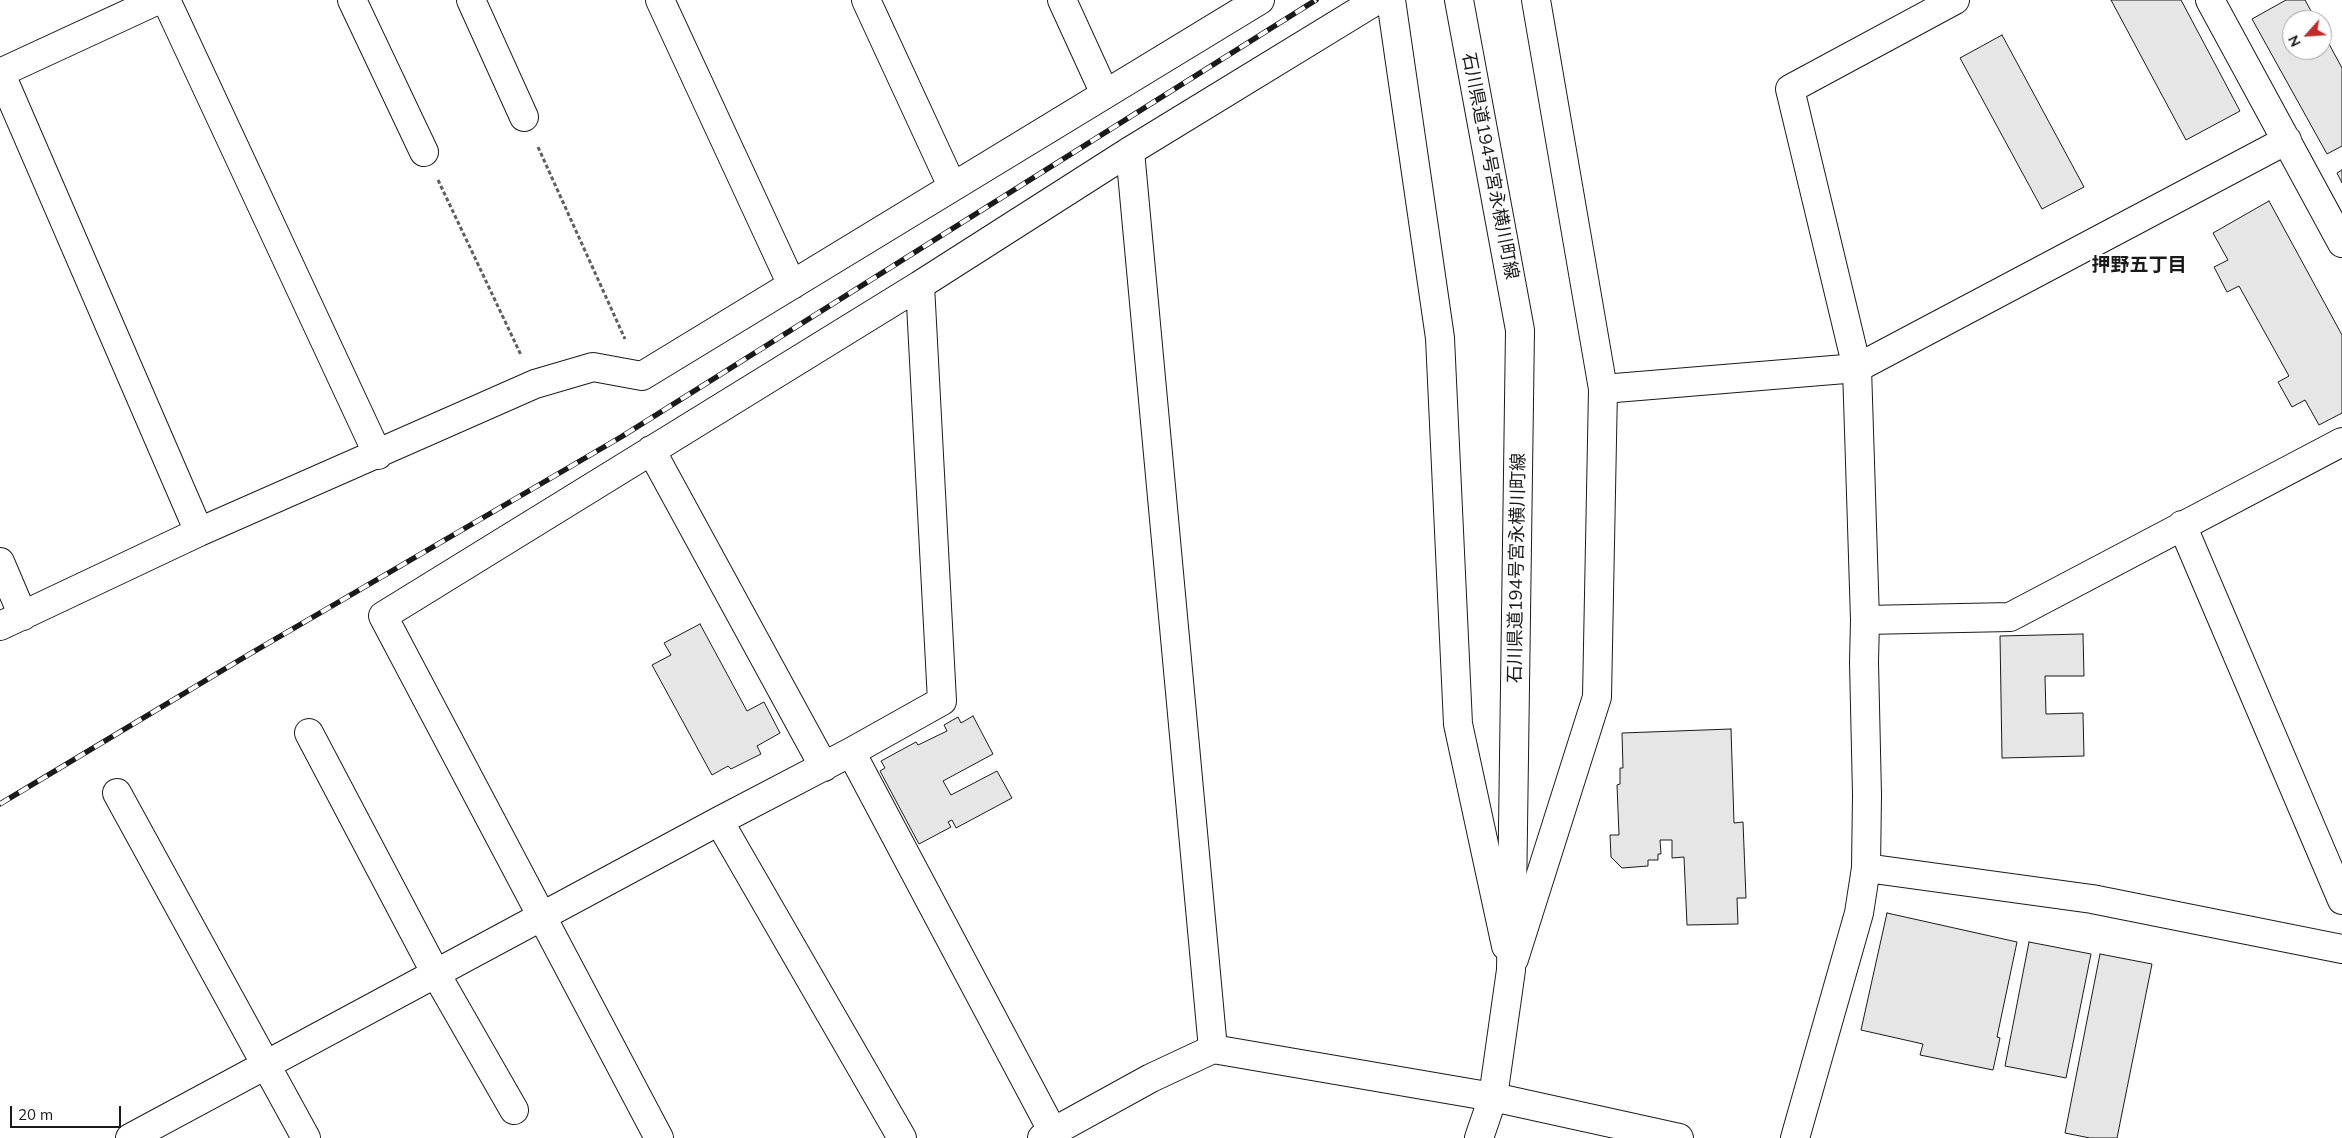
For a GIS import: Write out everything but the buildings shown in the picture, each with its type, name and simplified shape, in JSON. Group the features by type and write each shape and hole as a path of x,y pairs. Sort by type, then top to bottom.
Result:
{"street":[{"path":"158,0 0,73 199,532"},
{"path":"166,0 378,454"},
{"path":"352,0 424,152"},
{"path":"471,0 524,118"},
{"path":"660,0 792,285"},
{"path":"866,0 952,186"},
{"path":"1062,0 1105,94"},
{"path":"0,562 12,621 335,470 378,454 535,384 593,368 642,376 1260,0"},
{"path":"659,1138 383,616 920,285 1130,151 1377,0"},
{"path":"1391,0 1440,338 1458,724 1511,970"},
{"name":"石川県道194号宮永横川町線","path":"1459,0 1520,330 1511,970 1493,1097 1480,1138"},
{"path":"1511,970 1597,697 1603,389 1536,0"},
{"path":"1795,1138 1859,913 1866,868 1867,795 1865,620 1856,368 1790,89 1955,0"},
{"path":"2210,0 2288,140 2342,243"},
{"path":"1603,389 1856,368 2288,140"},
{"path":"1130,151 1213,1049"},
{"path":"130,1138 719,820 824,767 942,701 920,285"},
{"path":"1865,620 2010,617 2342,442"},
{"path":"651,450 824,767"},
{"path":"2182,526 2342,900"},
{"path":"309,733 436,974 514,1110"},
{"path":"851,752 1047,1135 1151,1078 1213,1049 1493,1097 1679,1138"},
{"path":"117,793 306,1138"},
{"path":"719,820 902,1138"},
{"path":"1866,868 2092,899 2342,949"}],"path":[{"path":"524,118 642,376"},
{"path":"424,152 535,384"}],"railway":[{"path":"0,804 248,655 621,437 1316,0"}],"district":[{"name":"押野五丁目","path":"2139,265"}]}
